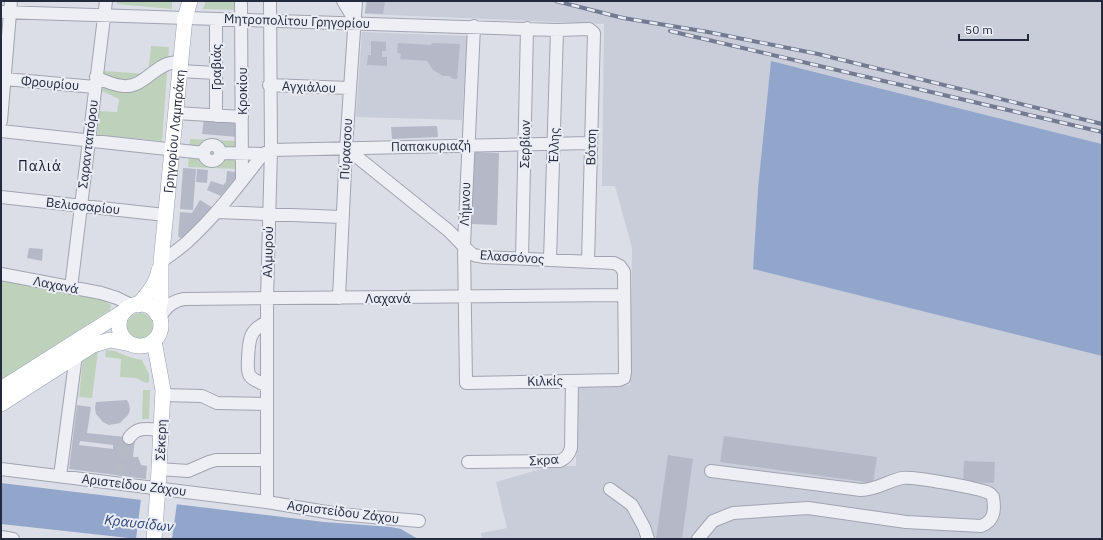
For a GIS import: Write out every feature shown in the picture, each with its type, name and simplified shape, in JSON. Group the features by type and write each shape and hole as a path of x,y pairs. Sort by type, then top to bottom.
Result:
{"main road":[{"name":"Γρηγορίου Λαμπράκη","path":"159,316 162,293 161,262 180,67 185,18 190,1"},
{"name":"Γρηγορίου Λαμπράκη","path":"1,390 78,340 133,307 154,285 161,262"},
{"path":"1,404 93,345 107,340 114,340 130,344 143,346 154,341 159,333 161,323 159,316 148,306 133,307 120,318 119,328 124,338 130,344"},
{"name":"Σέκερη","path":"154,341 162,380 158,492 154,539"}],"street":[{"name":"Σαρανταπόρου","path":"71,288 106,1"},
{"name":"Κροκίου","path":"241,1 242,180"},
{"name":"Αλμυρού","path":"267,502 267,299 269,214 267,152 270,1"},
{"path":"343,1 355,22"},
{"name":"Πύρασσου","path":"339,298 349,88 356,1"},
{"name":"Μητροπολίτου Γρηγορίου","path":"7,8 104,15 355,22 557,30 589,29 592,31"},
{"path":"1,122 5,79 7,8"},
{"name":"Γραβιάς","path":"216,19 216,116"},
{"name":"Λήμνου","path":"466,383 464,245 467,146 474,26"},
{"name":"Σερβίων","path":"522,259 527,28"},
{"name":"Έλλης","path":"550,260 557,30"},
{"name":"Βότση","path":"588,262 594,33 592,31"},
{"name":"Φρουρίου","path":"5,79 96,82 128,86 144,80 166,64 172,63 180,67 216,72"},
{"name":"Αγχιάλου","path":"269,85 349,88"},
{"path":"176,113 242,117"},
{"path":"1,131 172,150"},
{"name":"Παπακυριαζή","path":"172,150 204,153 206,147 212,145 218,147 220,153 242,153 346,148 591,143"},
{"name":"Ελασσόνος","path":"346,148 449,231 472,254 522,259 614,263 620,266 624,272 624,296"},
{"path":"161,262 184,245 217,212 242,180 267,152"},
{"name":"Βελισσαρίου","path":"1,197 166,215"},
{"path":"217,212 342,217"},
{"name":"Λαχανά","path":"1,274 101,293 117,298 133,307"},
{"name":"Λαχανά","path":"159,316 166,307 181,300 624,296"},
{"name":"Κιλκίς","path":"466,383 619,380 624,378 624,296"},
{"path":"267,322 256,328 252,334 250,340 248,368 249,375 267,386"},
{"path":"60,476 76,355"},
{"name":"Σκρα","path":"468,462 560,461 565,458 569,454 571,448 572,381"},
{"path":"162,395 202,396 217,403 267,404"},
{"path":"129,438 137,430 146,428 161,430"},
{"path":"159,469 188,471 209,462 218,460 267,460"},
{"name":"Αριστείδου Ζάχου","path":"1,469 60,476 118,479 158,492 267,502"},
{"path":"698,539 713,521 733,512 808,508 906,522 981,526 987,524 992,518 994,512 993,497 988,492 909,477 873,488 861,490 711,471"},
{"path":"610,489 632,505 644,527 648,539"},
{"name":"Ασριστείδου Ζάχου","path":"267,502 338,514 419,521"},
{"path":"1,538 13,539"}],"shaded area":[{"path":"366,1 1102,1 1102,144 800,68 758,188 753,269 1102,356 1102,539 482,539 481,533 507,528 496,482 551,466 576,466 577,387 630,385 632,248 615,186 602,186 604,24 365,14"},
{"path":"362,32 467,36 462,120 356,117"}],"green space":[{"path":"117,1 172,1 172,9 117,4"},
{"path":"206,1 236,1 235,10 203,9"},
{"path":"151,46 169,47 162,141 97,135 99,111 117,112 119,99 102,91 104,71 148,74"},
{"path":"190,139 237,141 236,169 188,167"},
{"path":"1,280 101,299 111,305 110,310 1,380"},
{"path":"140,313 149,317 153,326 149,335 140,339 131,335 127,326 131,317"},
{"path":"106,350 115,351 129,357 142,360 149,374 149,382 146,383 136,378 120,377 121,359 105,357"},
{"path":"98,351 92,398 79,397 83,358"},
{"path":"143,390 150,390 149,419 142,419"}],"water":[{"path":"771,61 1102,144 1102,356 753,269 758,188"},
{"name":"Κραυσίδων","path":"1,483 324,522 391,527 401,529 418,539 138,539 1,524"}],"pier":[{"path":"141,499 177,503 172,539 136,539"}],"building":[{"path":"367,1 385,1 383,14 365,13"},
{"path":"371,41 386,42 386,51 382,51 382,57 387,57 387,66 367,65 368,55 371,55"},
{"path":"398,43 431,45 432,43 460,44 457,79 449,76 443,76 433,70 427,61 400,59 401,54 397,53"},
{"path":"204,118 238,120 238,137 202,134"},
{"path":"437,126 438,137 392,139 391,127"},
{"path":"474,152 499,153 497,225 472,224"},
{"path":"183,168 196,169 193,210 180,209"},
{"path":"197,169 208,170 207,183 196,182"},
{"path":"227,171 237,172 236,178 221,196 207,190 211,181 223,185 226,182"},
{"path":"200,200 213,208 186,242 178,236 180,212 192,213"},
{"path":"29,248 43,249 42,261 27,258"},
{"path":"127,400 130,410 128,415 120,423 109,425 103,422 96,414 96,402"},
{"path":"77,405 91,407 87,433 135,438 133,457 138,457 141,465 147,466 146,479 69,469","holes":["80,441 113,445 113,449 79,445"]},
{"path":"724,436 877,457 873,483 720,462"},
{"path":"668,455 693,459 682,539 656,539"},
{"path":"964,461 995,462 994,483 963,482"}],"tunnel":[{"path":"118,475 129,438"}],"railway":[{"path":"556,1 623,18 708,32 818,54 1102,124"},
{"path":"670,31 1102,132"}],"district":[{"name":"Παλιά","path":"40,166"}]}
